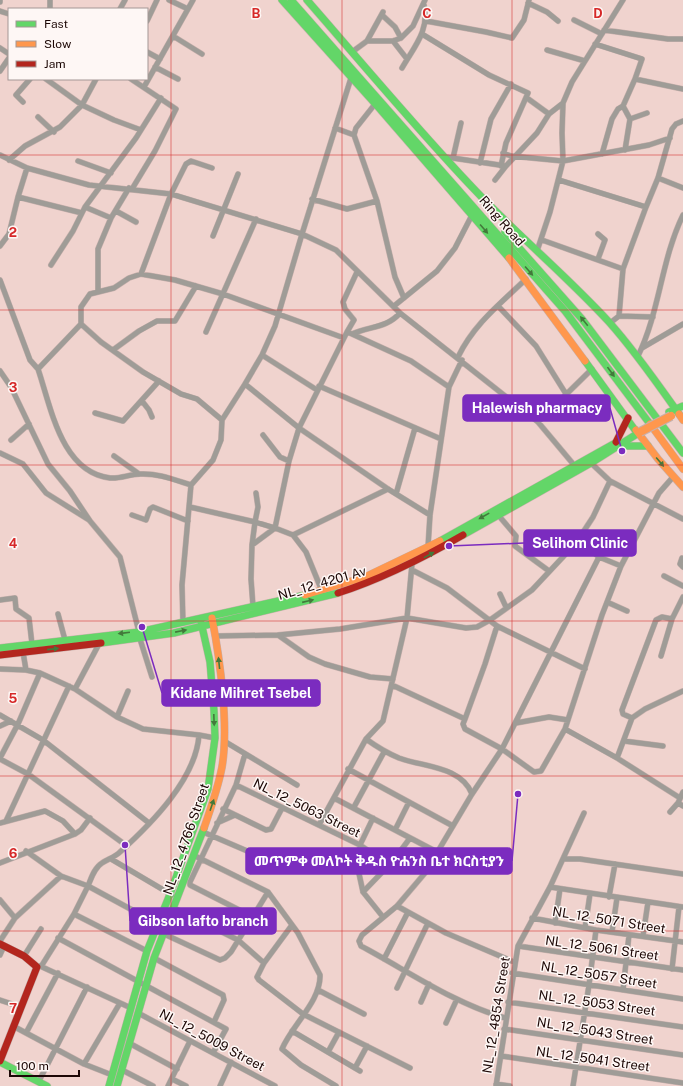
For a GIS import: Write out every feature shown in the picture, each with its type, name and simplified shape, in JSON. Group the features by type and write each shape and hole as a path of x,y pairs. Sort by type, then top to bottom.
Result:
{"main road":[{"path":"282,0 375,104 526,279 648,446 683,487"},
{"name":"Ring Road","path":"290,0 565,311 683,469"},
{"name":"Ring Road","path":"299,0 582,319 683,453"},
{"path":"307,0 352,52 450,158 478,193 571,282 610,323 638,356 678,413 638,431 618,444"},
{"path":"618,444 628,418"},
{"path":"618,444 648,446"},
{"name":"NL_12_4201 Av","path":"0,655 99,644 332,595 366,584 412,567 591,463 618,444"},
{"name":"NL_12_4201 Av","path":"212,620 253,606 322,591 365,577 428,547 574,465 618,444"},
{"name":"NL_12_4766 Street","path":"109,1086 131,1008 137,980 147,951 158,924 197,857 203,832 216,792 222,765 224,741 223,711 216,636 212,620"},
{"name":"NL_12_4201 Av","path":"0,648 65,640 139,635 183,623 201,622"},
{"name":"NL_12_4766 Street","path":"117,1086 154,958 174,908 174,896 208,789 215,738 210,662 201,622"},
{"path":"1,944 39,966 13,1026 0,1062 44,1085"}],"street":[{"path":"148,18 157,0"},
{"path":"169,0 188,9"},
{"path":"144,87 193,0"},
{"path":"461,123 450,158 503,166 516,157 537,133 550,114 563,103 585,61 620,1"},
{"path":"367,41 393,41 401,38 413,26 424,2"},
{"path":"402,68 422,34 426,21 424,2"},
{"path":"426,21 512,38 524,20 529,2 547,12 558,21"},
{"path":"352,52 367,41 383,13 395,27 401,38"},
{"path":"574,20 603,32 668,39 683,39"},
{"path":"422,34 472,65 526,91 528,94 506,143 503,166 495,180"},
{"path":"173,36 202,54"},
{"path":"393,41 407,59"},
{"path":"595,44 642,59 623,106 618,109 612,119 602,154"},
{"path":"547,50 585,61"},
{"path":"148,53 160,59"},
{"path":"0,71 8,59"},
{"path":"156,67 178,79"},
{"path":"183,623 182,585 191,486 213,460 221,440 222,420 262,355 275,326 277,314 312,199 351,78"},
{"path":"635,79 683,89"},
{"path":"22,102 16,95 29,80"},
{"path":"47,80 82,105 114,120 141,130"},
{"path":"10,160 25,146 54,132 82,105 95,80"},
{"path":"98,291 98,249 111,218 155,151 176,109 133,80"},
{"path":"480,163 491,119 511,84"},
{"path":"51,265 85,207 141,130 161,98"},
{"path":"527,98 550,114"},
{"path":"537,251 542,240 559,180 563,160 563,103"},
{"path":"375,104 356,128 354,135 377,201 395,277 404,298"},
{"path":"623,106 630,119 625,150"},
{"path":"630,119 647,113"},
{"path":"38,117 54,132"},
{"path":"619,316 623,269 658,178 674,126 683,121"},
{"path":"335,128 354,135"},
{"path":"504,153 516,157 563,160 625,150 670,138"},
{"path":"0,155 27,168 89,185 171,194 302,234 332,247 400,313 538,422 574,465"},
{"path":"78,161 111,173"},
{"path":"141,274 171,194 189,161 212,168"},
{"path":"0,246 9,234 27,168"},
{"path":"213,236 238,174"},
{"path":"658,178 683,188"},
{"path":"559,180 646,207"},
{"path":"18,197 82,213"},
{"path":"312,199 347,209 377,201"},
{"path":"85,207 111,218"},
{"path":"116,210 136,222"},
{"path":"394,306 437,271 455,248 472,215"},
{"path":"638,356 653,317 670,248 683,215"},
{"path":"206,332 256,219"},
{"path":"598,234 605,240 598,259"},
{"path":"542,240 623,269"},
{"path":"350,333 354,320 345,309 343,302 357,272"},
{"path":"38,369 80,324 80,315 84,302 90,294 114,288 129,278 141,274 196,286 223,294 344,338"},
{"path":"428,547 430,515 448,387 474,328 526,279"},
{"path":"0,280 30,360 38,369 57,427 71,455 89,470 105,477 116,478 139,474 163,477 191,486"},
{"path":"113,350 139,331 157,321 175,321 196,286"},
{"path":"498,306 536,346 566,394"},
{"path":"252,545 275,528 289,461 299,428 344,338 350,333 391,322 400,313"},
{"path":"610,323 619,316 653,317"},
{"path":"80,324 143,372 181,394 197,399 222,420"},
{"path":"642,348 683,324"},
{"path":"350,333 412,361 448,387"},
{"path":"262,355 318,388 441,439"},
{"path":"538,422 592,369"},
{"path":"0,373 11,387 48,464 70,491 90,521 120,557 123,564 139,635 152,677"},
{"path":"95,413 123,421 159,381"},
{"path":"244,384 299,428 388,489 430,515"},
{"path":"142,401 152,417"},
{"path":"11,440 29,424"},
{"path":"396,494 415,428"},
{"path":"263,435 280,457 289,461"},
{"path":"0,453 23,464 46,493 90,521"},
{"path":"114,456 139,474"},
{"path":"591,463 610,481 683,519"},
{"path":"497,626 463,724 465,729 502,749 534,772 538,773 541,771 565,729 607,602 621,566 663,488 673,477"},
{"path":"216,636 278,635 340,629 407,618 472,628 490,620 506,607 532,590 578,540 593,517 610,481"},
{"path":"293,535 388,489"},
{"path":"253,606 251,579 252,545 258,507 256,493"},
{"path":"132,515 146,520 150,509 153,507 188,521"},
{"path":"190,507 255,522 293,535 309,558 322,591"},
{"path":"499,516 516,536 515,546 549,571"},
{"path":"578,540 599,557 621,566"},
{"path":"505,1018 490,1014 457,999 405,972 361,946 359,943 359,938 396,906 414,888 472,794 502,749 599,557"},
{"path":"682,558 680,564 683,567"},
{"path":"319,825 348,769 366,739 383,721 407,618 412,567 447,588 497,626 585,669"},
{"path":"664,576 683,586"},
{"path":"500,594 506,607"},
{"path":"661,656 672,619 683,597"},
{"path":"0,600 15,598 16,609 29,618 32,644"},
{"path":"607,602 627,611"},
{"path":"58,614 65,640"},
{"path":"632,718 623,714 622,710 656,620 662,617 672,619"},
{"path":"278,635 309,657 325,664 393,682 465,719"},
{"path":"75,689 99,644"},
{"path":"23,652 26,670"},
{"path":"0,668 26,670 40,673 75,689 117,716 143,729 215,738"},
{"path":"40,673 18,724 0,758 28,774 127,846"},
{"path":"6,821 69,686"},
{"path":"117,716 128,691"},
{"path":"617,758 632,718 645,709 683,691"},
{"path":"0,715 18,724 43,740 149,823"},
{"path":"516,723 549,717 568,720"},
{"path":"0,726 11,721"},
{"path":"565,729 617,758 679,801 683,806"},
{"path":"131,1008 58,973 39,966 74,914 98,866 111,859 127,846 164,809 180,785 196,753 199,735"},
{"path":"366,739 384,752 400,759 446,771 464,782 472,794"},
{"path":"224,741 297,785"},
{"path":"624,742 663,746"},
{"path":"354,807 384,752"},
{"name":"NL_12_4766 Street","path":"244,754 236,785 223,809 212,835 197,857 190,884 253,917"},
{"path":"348,769 453,826"},
{"name":"NL_12_5063 Street","path":"236,785 360,845 389,865"},
{"path":"670,812 679,801 683,792"},
{"path":"334,798 354,807 437,852"},
{"path":"394,830 409,802"},
{"path":"223,809 266,830 271,829 282,808"},
{"path":"0,823 44,811 63,821 74,834"},
{"name":"NL_12_4854 Street","path":"496,1085 505,1018 518,946 550,887 584,813"},
{"path":"217,822 235,815"},
{"path":"0,863 26,851 59,841 74,834 81,830 90,818"},
{"path":"373,818 360,845 358,870 363,892 383,917"},
{"path":"203,832 268,860 277,866"},
{"path":"363,892 389,865 410,838"},
{"path":"26,851 61,876 88,886 158,924"},
{"path":"197,857 268,892 292,925 320,975 318,990 282,1049 301,1065 336,1086"},
{"path":"563,859 580,858 683,874"},
{"path":"111,859 174,896"},
{"path":"609,897 615,864"},
{"path":"0,955 1,944 14,918 61,876"},
{"path":"550,887 681,907 672,969"},
{"path":"555,924 560,889"},
{"path":"164,934 220,960 225,958 268,892"},
{"path":"585,928 590,894"},
{"path":"612,932 617,898"},
{"path":"0,900 14,918"},
{"path":"644,936 648,902"},
{"path":"396,906 466,942 514,962"},
{"path":"174,908 238,940 264,963"},
{"path":"384,959 408,912"},
{"path":"74,914 147,951"},
{"name":"NL_12_5071 Street","path":"532,918 555,924 683,942"},
{"path":"397,988 428,923"},
{"path":"292,925 264,963 258,973 259,980 303,1014 410,1068"},
{"path":"24,956 41,929"},
{"path":"572,1086 581,1040 596,930"},
{"path":"623,990 629,935"},
{"path":"58,938 226,1028 213,1053"},
{"name":"NL_12_5061 Street","path":"518,946 626,963 683,970"},
{"path":"154,958 224,997 214,1022"},
{"path":"26,1033 58,973"},
{"name":"NL_12_5057 Street","path":"512,974 683,999"},
{"path":"421,1002 429,984"},
{"path":"44,1085 56,1050 87,987"},
{"path":"318,990 364,1014"},
{"path":"446,1023 457,999"},
{"path":"0,1000 21,1007"},
{"name":"NL_12_5053 Street","path":"508,1002 683,1027"},
{"path":"84,1064 120,1003"},
{"name":"NL_12_5009 Street","path":"138,1013 275,1086"},
{"path":"13,1026 84,1064 112,1075"},
{"name":"NL_12_5043 Street","path":"504,1029 683,1055"},
{"path":"292,1031 360,1071"},
{"path":"328,1052 339,1032"},
{"path":"168,1086 190,1041"},
{"path":"129,1043 177,1069"},
{"path":"355,1068 367,1046"},
{"name":"NL_12_5041 Street","path":"500,1056 683,1083"},
{"path":"220,1086 231,1062"},
{"path":"122,1070 153,1086"},
{"path":"172,1079 186,1086"},
{"path":"496,1085 510,1086"}],"traffic: fast":[{"path":"282,0 379,108 509,258"},
{"path":"291,0 565,311 650,424"},
{"path":"307,0 410,119 473,188 576,288 619,333 679,414"},
{"path":"505,232 582,319 683,453"},
{"path":"585,361 635,430"},
{"path":"669,412 683,406"},
{"path":"463,535 591,463 640,432"},
{"path":"440,541 617,442"},
{"path":"620,446 648,446"},
{"path":"101,643 174,633 338,593"},
{"path":"0,648 139,632 305,595"},
{"path":"109,1086 147,951 170,894 208,789 215,738 214,711 210,662 201,622"},
{"path":"117,1086 154,958 204,828"},
{"path":"0,1062 47,1086"}],"traffic: slow":[{"path":"509,258 585,361"},
{"path":"679,414 683,420"},
{"path":"640,432 671,416"},
{"path":"650,424 683,469"},
{"path":"636,430 658,459 683,487"},
{"path":"305,595 365,577 440,541"},
{"path":"204,828 222,767 225,732 223,692 212,618"}],"traffic: jam":[{"path":"616,442 628,418"},
{"path":"338,593 402,567 463,535"},
{"path":"0,655 101,643"},
{"path":"0,944 24,956 37,967 0,1061"}],"place":[{"name":"Halewish pharmacy","path":"622,451"},
{"name":"Selihom Clinic","path":"449,546"},
{"name":"Kidane Mihret Tsebel","path":"142,627"},
{"name":"መጥምቀ መለኮት ቅዱስ ዮሐንስ ቤተ ክርስቲያን","path":"518,794"},
{"name":"Gibson lafto branch","path":"125,845"}]}
